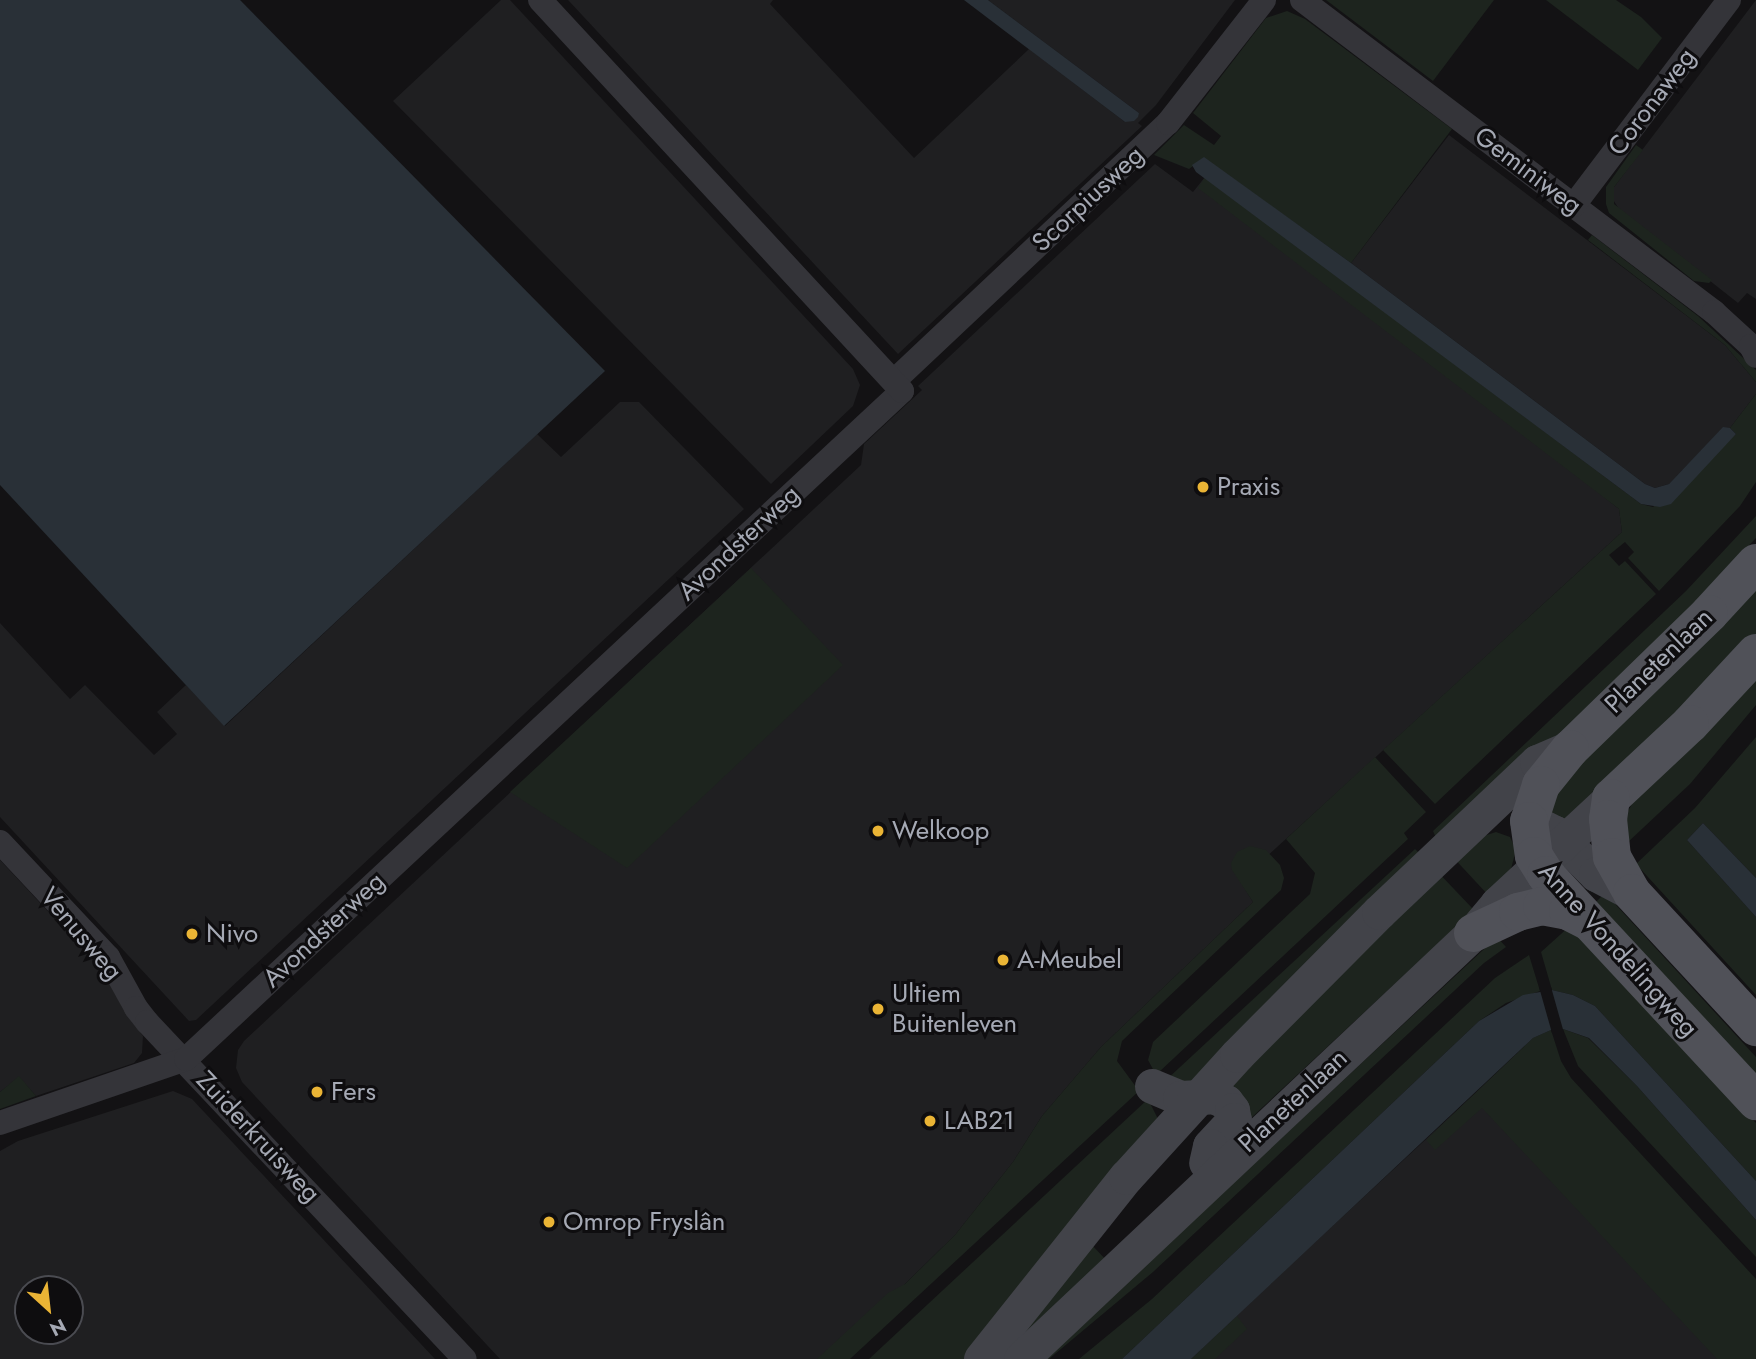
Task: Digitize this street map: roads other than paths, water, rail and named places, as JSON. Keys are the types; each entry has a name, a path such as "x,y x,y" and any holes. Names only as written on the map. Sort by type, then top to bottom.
{"main road":[{"name":"Planetenlaan","path":"981,1359 1126,1177 1322,967 1537,762 1570,748 1702,621 1756,563"},
{"name":"Planetenlaan","path":"1021,1359 1200,1187 1473,933 1497,904 1689,724 1756,653"},
{"name":"Anne Vondelingweg","path":"1570,748 1541,785 1529,821 1531,846 1551,854 1588,921 1756,1101"},
{"path":"1611,798 1608,820 1612,857 1632,893"},
{"name":"Planetenlaan","path":"1462,834 1479,825 1503,820 1529,821"},
{"path":"1551,854 1632,893"},
{"name":"Anne Vondelingweg","path":"1632,893 1756,1027"},
{"path":"1473,933 1525,909 1542,906 1568,911 1588,921"},
{"path":"1197,1099 1214,1096 1220,1098 1234,1115 1231,1126 1210,1146 1200,1187"},
{"path":"1126,1177 1102,1235 1112,1251 1119,1254 1131,1253"}],"street":[{"path":"540,0 894,381"},
{"name":"Scorpiusweg","path":"894,381 1168,123 1264,0"},
{"name":"Geminiweg","path":"1302,0 1714,312 1754,350"},
{"name":"Coronaweg","path":"1574,205 1729,0"},
{"name":"Avondsterweg","path":"186,1059 902,391 894,381"},
{"name":"Venusweg","path":"0,842 108,957 136,1008 186,1059"},
{"name":"Zuiderkruisweg","path":"0,1123 186,1059 465,1359"}],"place":[{"name":"Praxis","path":"1203,487"},
{"name":"Welkoop","path":"878,831"},
{"name":"Nivo","path":"192,934"},
{"name":"A-Meubel","path":"1003,960"},
{"name":"Ultiem Buitenleven","path":"878,1009"},
{"name":"Fers","path":"317,1092"},
{"name":"LAB21","path":"930,1121"},
{"name":"Omrop Fryslân","path":"549,1222"}]}
